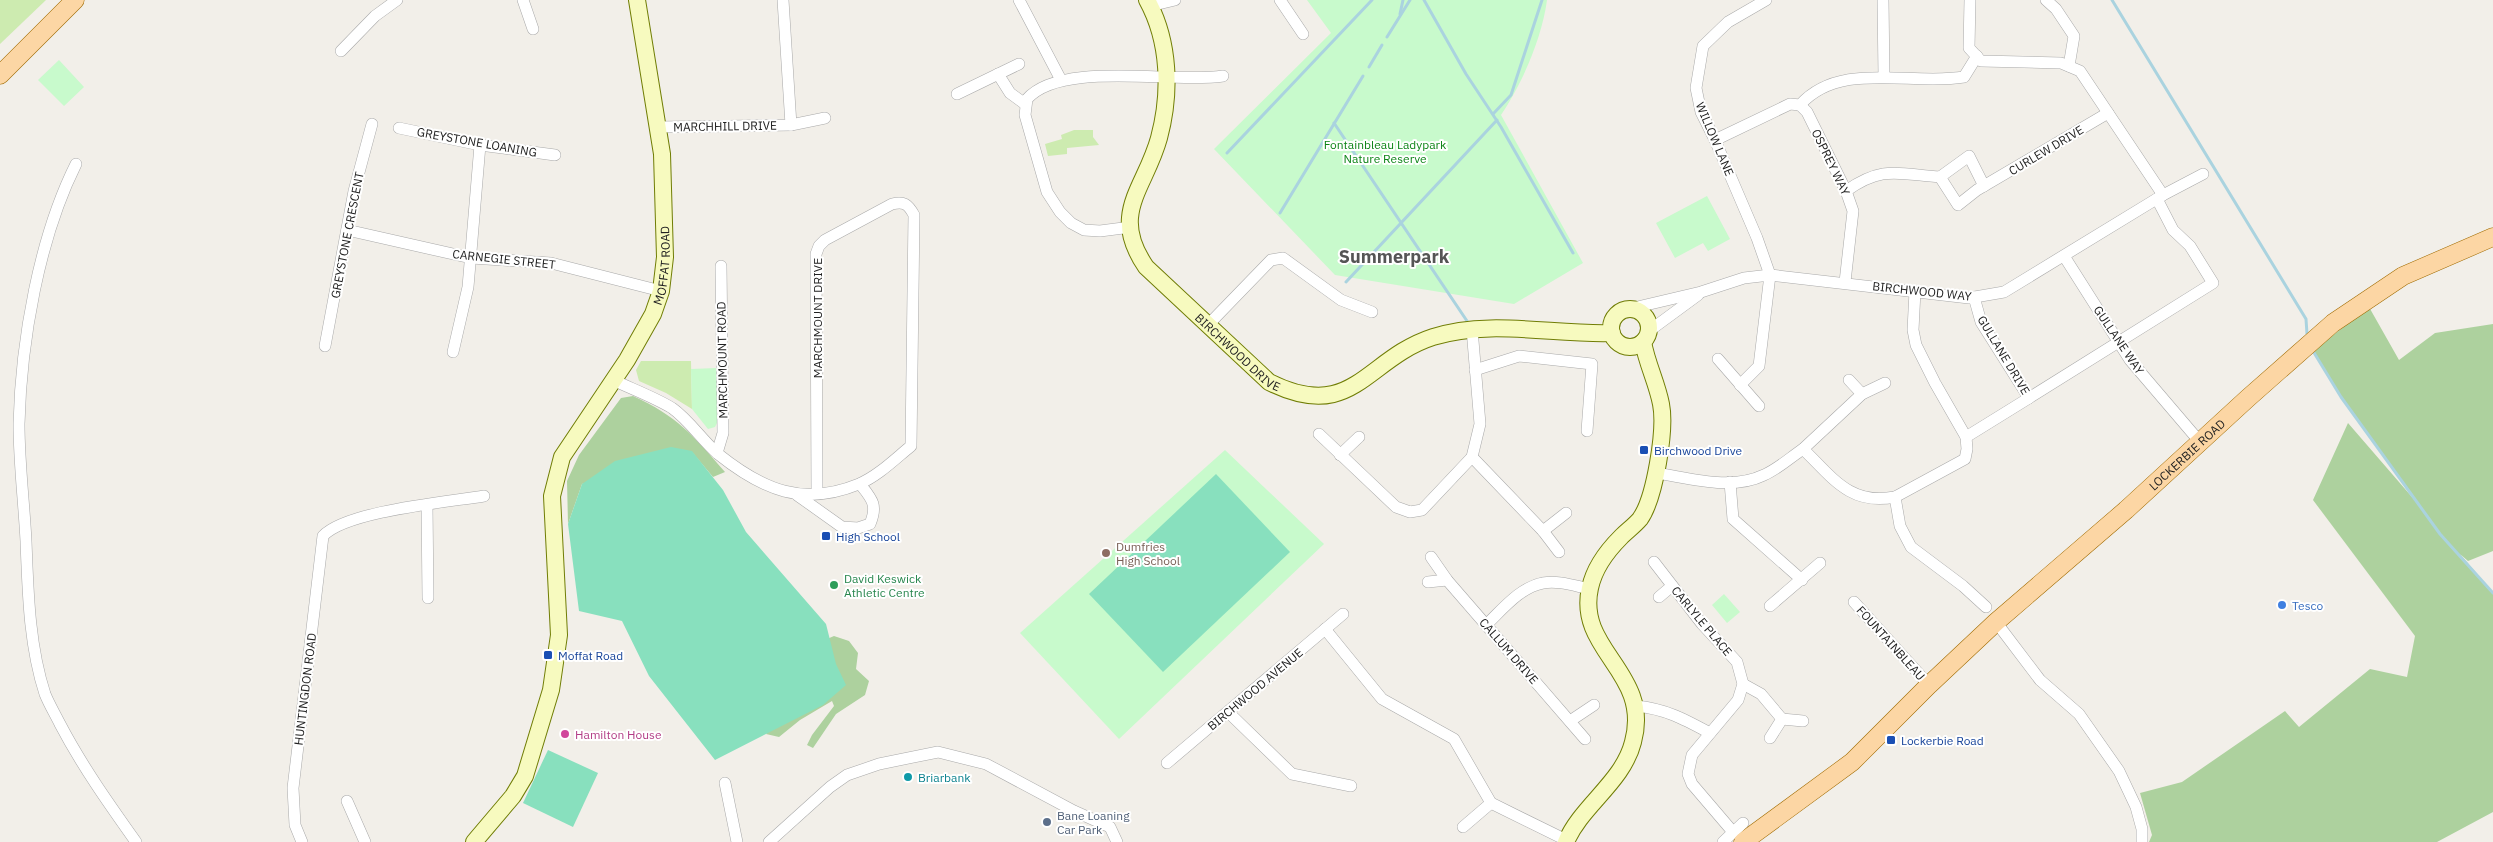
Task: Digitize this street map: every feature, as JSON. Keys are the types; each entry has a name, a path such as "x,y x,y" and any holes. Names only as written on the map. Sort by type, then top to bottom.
{"main road":[{"path":"0,75 75,0"},
{"name":"LOCKERBIE ROAD","path":"1738,837 1852,762 1928,685 1996,622 2126,510 2334,323 2403,276 2493,237"}],"street":[{"path":"341,52 375,16 397,0"},
{"path":"523,0 534,29"},
{"name":"MOFFAT ROAD","path":"474,842 494,820 517,789 527,769 551,690 559,634 552,528 552,496 562,457 627,360 653,314 660,291 665,257 659,127 637,0"},
{"name":"MARCHHILL DRIVE","path":"783,0 791,125"},
{"path":"1019,0 1062,80"},
{"path":"1149,3 1175,0"},
{"path":"1280,0 1303,34"},
{"name":"WILLOW LANE","path":"1766,0 1728,22 1704,46 1696,88 1701,112 1757,238 1770,275"},
{"path":"1884,0 1884,77"},
{"path":"1970,0 1969,48 1981,61 2061,63 2080,71 2160,197"},
{"path":"2046,0 2056,9 2074,36 2069,66"},
{"name":"BIRCHWOOD DRIVE","path":"1149,3 1164,44 1167,76 1165,108 1159,137 1153,156 1137,187 1132,206 1130,227 1136,253 1146,267 1270,382 1286,391 1305,396 1323,396 1343,392 1360,384 1378,368 1414,345 1447,333 1472,329 1494,328 1575,334 1612,333"},
{"path":"1715,140 1790,104 1800,105 1810,94 1839,82 1884,77 1949,79 1964,76 1977,56"},
{"path":"957,94 1019,64"},
{"path":"998,74 1010,93 1025,104"},
{"path":"1130,227 1100,231 1084,230 1071,223 1060,212 1047,192 1025,116 1025,104 1031,95 1062,80 1167,76 1204,79 1223,76"},
{"name":"OSPREY WAY","path":"1800,105 1807,112 1846,191 1853,211 1845,282"},
{"name":"CURLEW DRIVE","path":"1940,178 1958,205 1984,186 2108,113"},
{"name":"MARCHHILL DRIVE","path":"659,127 791,125 825,118"},
{"name":"GREYSTONE CRESCENT","path":"325,346 354,191 372,124"},
{"name":"GREYSTONE LOANING","path":"399,128 480,145 555,155"},
{"path":"453,352 468,287 480,145"},
{"path":"1846,191 1864,178 1882,172 1940,178 1969,156 1984,186"},
{"path":"76,164 63,190 50,229 37,279 24,358 19,425 29,606 35,658 46,696 70,744 136,842"},
{"name":"BIRCHWOOD WAY","path":"1633,308 1701,292 1744,278 1770,275 1974,297 2004,292 2160,197 2203,174"},
{"name":"GULLANE DRIVE","path":"1974,297 1981,322 2028,398 2119,343 2213,282 2190,246 2173,230 2160,197"},
{"name":"MARCHMOUNT DRIVE","path":"817,494 816,254 819,246 825,240 890,205 901,202 908,205 914,215 911,446 860,484"},
{"name":"CARNEGIE STREET","path":"347,230 471,258 552,263 660,291"},
{"name":"GULLANE WAY","path":"2064,256 2130,360 2200,442"},
{"path":"1208,325 1270,260 1283,258 1340,300 1372,312"},
{"name":"MARCHMOUNT ROAD","path":"717,453 723,433 721,266"},
{"path":"1740,385 1759,366 1770,275"},
{"path":"1803,449 1842,488 1857,496 1875,499 1895,497 1965,459 1967,449 1966,437 1934,383 1916,345 1913,330 1915,291"},
{"name":"BIRCHWOOD WAY","path":"1646,337 1701,292"},
{"path":"1325,630 1382,699 1454,739 1491,803 1566,841 1577,822 1600,796 1627,757 1636,732 1636,706 1628,682 1598,642 1590,618 1590,589 1600,563 1608,550 1640,518 1653,488 1661,436 1661,405 1646,362 1648,319 1644,314 1633,308 1620,311 1616,315 1611,327 1612,333 1619,343 1625,346 1638,346 1646,337"},
{"path":"1319,434 1396,508 1410,512 1422,510 1472,457 1480,424 1472,329"},
{"path":"1476,370 1519,356 1592,364 1587,432"},
{"path":"1718,359 1759,406"},
{"path":"613,380 672,408 717,453 752,479 779,491 797,495 817,494 860,484 872,499 875,513 870,524 858,528 842,527 797,495"},
{"path":"1849,380 1862,394"},
{"path":"1656,473 1730,482 1764,475 1803,449 1862,394 1885,383"},
{"path":"1966,437 2028,398"},
{"path":"1340,455 1359,437"},
{"path":"1472,457 1559,552"},
{"path":"1730,482 1733,519 1802,580"},
{"path":"428,598 427,504 484,496"},
{"path":"1895,497 1900,526 1911,547 1963,586 1986,607"},
{"name":"HUNTINGDON ROAD","path":"302,842 293,810 293,788 323,536 331,528 374,515 427,504"},
{"path":"1542,532 1566,513"},
{"name":"CALLUM DRIVE","path":"1431,558 1447,580 1585,739"},
{"name":"CARLYLE PLACE","path":"1654,562 1702,624 1737,662 1743,684"},
{"path":"1770,606 1820,563"},
{"path":"1428,582 1447,580"},
{"path":"1486,625 1522,592 1538,585 1557,583 1590,589"},
{"path":"1659,597 1672,586"},
{"name":"FOUNTAINBLEAU","path":"1854,602 1928,685"},
{"name":"BIRCHWOOD AVENUE","path":"1167,763 1343,614"},
{"path":"1996,622 2040,680 2079,714 2119,770 2136,807 2142,829 2142,842"},
{"path":"1738,837 1692,784 1688,774 1688,765 1692,754 1738,700 1743,684 1762,694 1782,719 1803,721"},
{"path":"1570,722 1594,705"},
{"path":"1636,706 1659,708 1710,733"},
{"path":"1228,712 1292,774 1351,786"},
{"path":"1770,738 1782,719"},
{"path":"768,842 830,787 847,775 879,764 938,752 986,764 1110,828 1117,842"},
{"path":"725,783 737,842"},
{"path":"347,801 365,842"},
{"path":"1463,826 1491,803"},
{"path":"1723,842 1738,837 1744,824"}],"green space":[{"path":"0,0 46,0 0,44"},
{"name":"Fontainbleau Ladypark Nature Reserve","path":"1307,0 1547,0 1541,30 1530,60 1501,115 1583,263 1514,304 1335,275 1214,149 1331,33"},
{"path":"59,60 84,87 64,106 38,80"},
{"path":"1074,130 1093,130 1093,137 1099,145 1067,148 1067,154 1048,156 1045,144 1062,139 1061,135"},
{"path":"1707,196 1730,239 1708,251 1703,243 1675,258 1656,223"},
{"path":"2369,307 2399,360 2435,333 2493,324 2493,551 2468,561 2460,554 2493,593 2493,812 2437,842 2149,842 2152,835 2140,793 2182,782 2285,711 2299,727 2370,669 2407,677 2415,636 2313,500 2348,423 2418,504 2341,397 2313,351"},
{"path":"641,361 691,361 692,409 666,393 639,381 636,370"},
{"path":"717,368 717,423 715,427 708,429 692,409 691,369"},
{"path":"633,396 662,411 684,428 725,472 713,477 692,452 582,484 568,524 567,481 579,455 621,398"},
{"path":"671,447 692,451 723,490 746,532 826,624 836,664 846,685 823,705 715,760 649,676 622,621 579,611 568,524 582,484 615,461"},
{"path":"1225,450 1324,544 1119,739 1020,633"},
{"path":"1216,474 1290,552 1163,672 1089,594"},
{"path":"1724,594 1740,612 1727,623 1712,605"},
{"path":"834,636 849,641 858,653 856,669 869,681 865,695 836,714 813,748 807,745 812,735 834,706 832,701 800,720 779,737 766,734 827,639"},
{"path":"548,750 598,773 573,827 523,803"}],"waterway":[{"path":"1227,153 1372,0"},
{"path":"1400,14 1403,0"},
{"path":"1387,37 1410,0"},
{"path":"1424,0 1466,74 1501,127 1573,253"},
{"path":"1493,114 1511,95 1542,0"},
{"path":"2112,0 2306,319 2307,334"},
{"path":"1369,67 1382,45"},
{"path":"1280,213 1363,76"},
{"path":"1346,282 1497,120"},
{"path":"1334,123 1467,321"},
{"path":"2313,351 2341,397 2440,534 2493,593"}],"place":[{"name":"Birchwood Drive","path":"1644,450"},
{"name":"High School","path":"826,536"},
{"name":"Dumfries High School","path":"1106,553"},
{"name":"David Keswick Athletic Centre","path":"834,585"},
{"name":"Tesco","path":"2282,605"},
{"name":"Moffat Road","path":"548,655"},
{"name":"Hamilton House","path":"565,734"},
{"name":"Lockerbie Road","path":"1891,740"},
{"name":"Briarbank","path":"908,777"},
{"name":"Bane Loaning Car Park","path":"1047,822"}],"district":[{"name":"Summerpark","path":"1394,256"}]}
